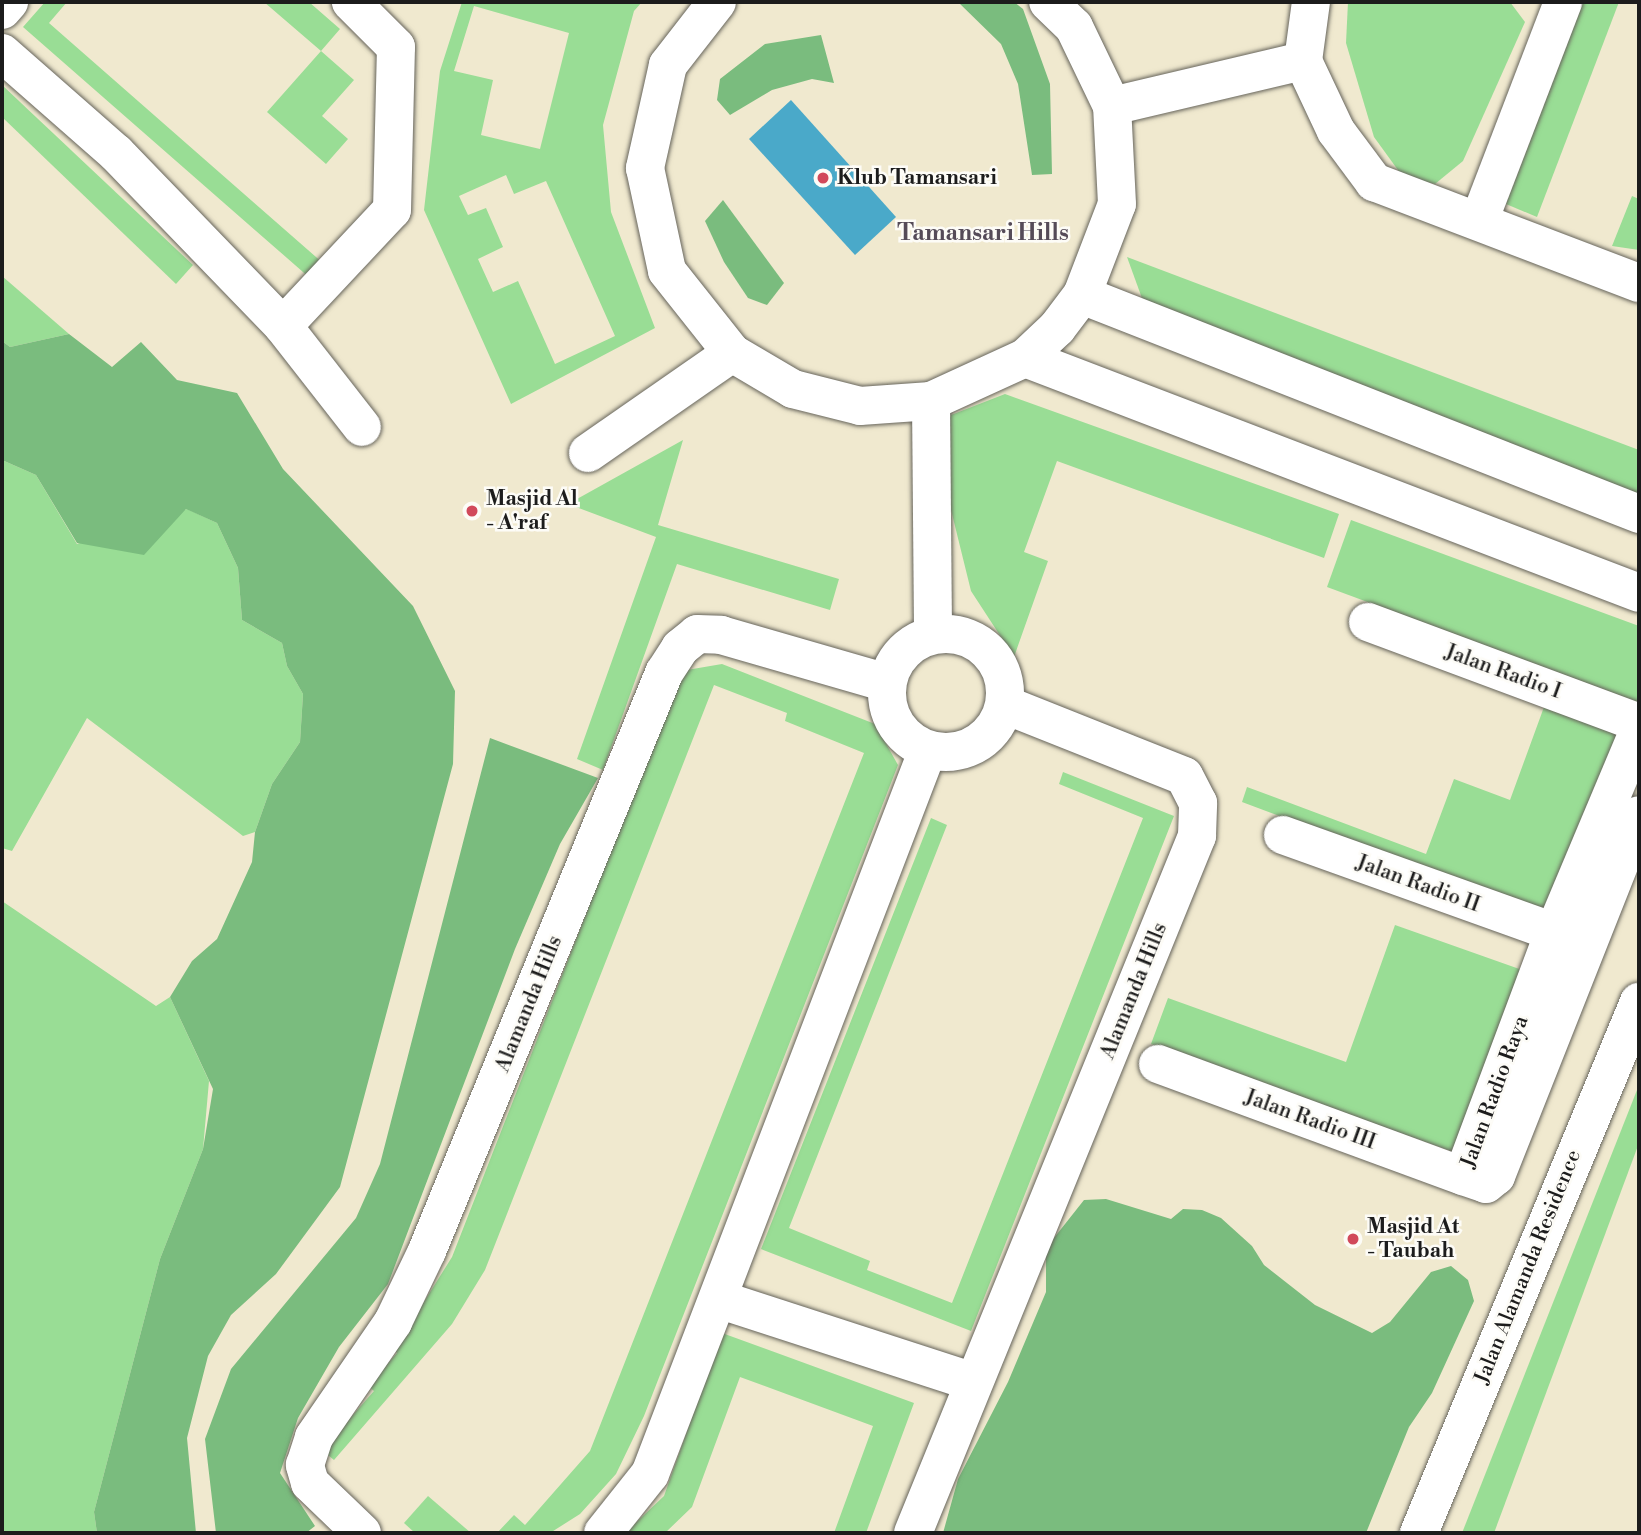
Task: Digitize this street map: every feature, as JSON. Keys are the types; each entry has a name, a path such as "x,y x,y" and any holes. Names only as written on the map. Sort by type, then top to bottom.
{"street":[{"path":"2,10 9,2"},
{"path":"283,326 392,210 396,47 351,2"},
{"path":"717,2 668,65 645,168 667,271 732,353 793,389 860,406 931,401 1025,358 1057,328 1082,295 1117,204 1112,106 1074,27 1048,2"},
{"path":"1311,2 1303,61 1336,131 1374,182 1639,283"},
{"path":"1479,221 1563,2"},
{"path":"2,53 116,153 283,326 362,427"},
{"path":"1112,106 1303,61"},
{"path":"1082,295 1639,514"},
{"path":"589,453 732,353"},
{"path":"1025,358 1639,593"},
{"path":"931,401 933,634"},
{"name":"Jalan Radio I","path":"1368,622 1639,723"},
{"name":"Alamanda Hills","path":"362,1533 327,1504 310,1483 305,1465 314,1437 393,1322 427,1251 669,664 680,648 697,634 721,635 887,683"},
{"path":"933,634 957,634 979,642 996,659 1006,681 1006,705 990,735 961,753 927,752 901,734 888,706 887,683 896,661 912,644 933,634"},
{"name":"Alamanda Hills","path":"914,1533 973,1382 1198,836 1198,803 1184,776 1006,705"},
{"name":"Jalan Radio Raya","path":"1639,730 1554,933 1463,1176 1486,1184 1496,1176 1639,815"},
{"path":"603,1533 650,1474 927,752"},
{"name":"Jalan Radio II","path":"1283,835 1554,933"},
{"name":"Jalan Alamanda Residence","path":"1419,1533 1639,1002"},
{"name":"Jalan Radio III","path":"1158,1064 1463,1176"},
{"path":"718,1299 973,1382"}],"green space":[{"path":"45,2 67,2 49,23 324,264 311,279 23,27"},
{"path":"264,2 309,2 340,29 321,51"},
{"path":"462,2 642,2 634,11 603,125 611,212 655,328 511,404 424,210 440,71","holes":["474,6 569,33 540,149 481,135 493,80 454,71","506,175 514,194 546,181 615,336 555,364 518,281 493,292 478,259 503,247 486,208 468,215 459,196"]},
{"path":"958,2 1014,2 1023,9 1050,84 1052,174 1032,175 1018,84 1001,44"},
{"path":"1348,2 1510,2 1525,22 1463,161 1435,184 1403,177 1374,137 1346,43"},
{"path":"1583,2 1619,2 1537,217 1506,204"},
{"path":"821,35 834,83 812,79 772,90 730,115 717,100 720,79 765,44"},
{"path":"321,51 354,80 322,116 348,139 326,164 267,112"},
{"path":"2,85 193,265 176,284 2,117"},
{"path":"1632,196 1639,199 1639,250 1612,246"},
{"path":"723,200 784,283 767,305 748,298 724,262 705,221"},
{"path":"1127,257 1639,450 1639,497 1147,312"},
{"path":"2,276 69,334 10,347 2,341"},
{"path":"69,334 112,367 141,342 177,380 237,393 283,469 413,606 455,691 453,764 340,1187 276,1274 231,1315 208,1356 187,1438 196,1533 97,1533 94,1512 160,1259 203,1149 213,1089 170,997 192,961 217,939 252,862 255,832 272,784 300,742 303,694 287,666 282,643 242,620 238,568 217,523 186,509 144,555 77,543 36,475 2,460 2,341 10,347"},
{"path":"1005,394 1339,514 1324,558 1057,461 1024,552 1048,561 1014,657 971,591 937,453 951,415"},
{"path":"683,440 658,525 839,579 830,610 677,564 603,770 577,759 656,537 568,504"},
{"path":"2,460 36,475 77,544 187,509 217,523 238,568 242,620 282,643 287,666 303,694 300,742 272,784 255,832 243,836 87,718 12,851 2,848"},
{"path":"1351,520 1639,626 1637,702 1327,587"},
{"path":"722,664 875,724 898,765 644,1416 616,1474 580,1514 550,1533 497,1533 514,1515 525,1525 590,1451 864,753 785,721 787,713 714,685 485,1270 452,1324 334,1460 322,1450 374,1391 368,1386 397,1353 389,1345 422,1305 452,1257 681,671"},
{"path":"1544,707 1617,734 1549,916 1242,802 1247,787 1426,854 1454,779 1510,800"},
{"path":"490,738 598,778 560,844 515,949 388,1284 339,1347 298,1418 280,1473 315,1526 306,1533 216,1533 205,1439 231,1369 356,1218 380,1164"},
{"path":"1063,772 1174,816 971,1331 761,1249 931,818 947,825 789,1228 870,1261 867,1270 952,1303 1143,818 1059,784"},
{"path":"2,901 156,1006 170,997 209,1081 203,1149 160,1259 94,1512 97,1533 2,1533"},
{"path":"1395,925 1525,971 1459,1154 1151,1044 1168,998 1346,1062"},
{"path":"1639,1085 1639,1143 1494,1533 1462,1533"},
{"path":"1106,1199 1171,1219 1183,1209 1202,1210 1221,1218 1252,1246 1264,1265 1315,1305 1372,1333 1390,1322 1431,1272 1451,1266 1468,1280 1474,1301 1432,1393 1409,1427 1366,1533 943,1533 958,1479 1008,1382 1046,1292 1046,1248 1084,1200"},
{"path":"722,1333 914,1403 866,1533 834,1533 873,1426 740,1377 692,1507 665,1533 625,1533 664,1496"},
{"path":"428,1496 471,1533 415,1533 404,1523"}],"water":[{"name":"Klub Tamansari","path":"791,100 896,217 855,255 749,139"}],"place":[{"name":"Klub Tamansari","path":"823,178"},
{"name":"Masjid Al - A'raf","path":"472,511"},
{"name":"Masjid At - Taubah","path":"1353,1239"}],"district":[{"name":"Tamansari Hills","path":"983,233"}]}
